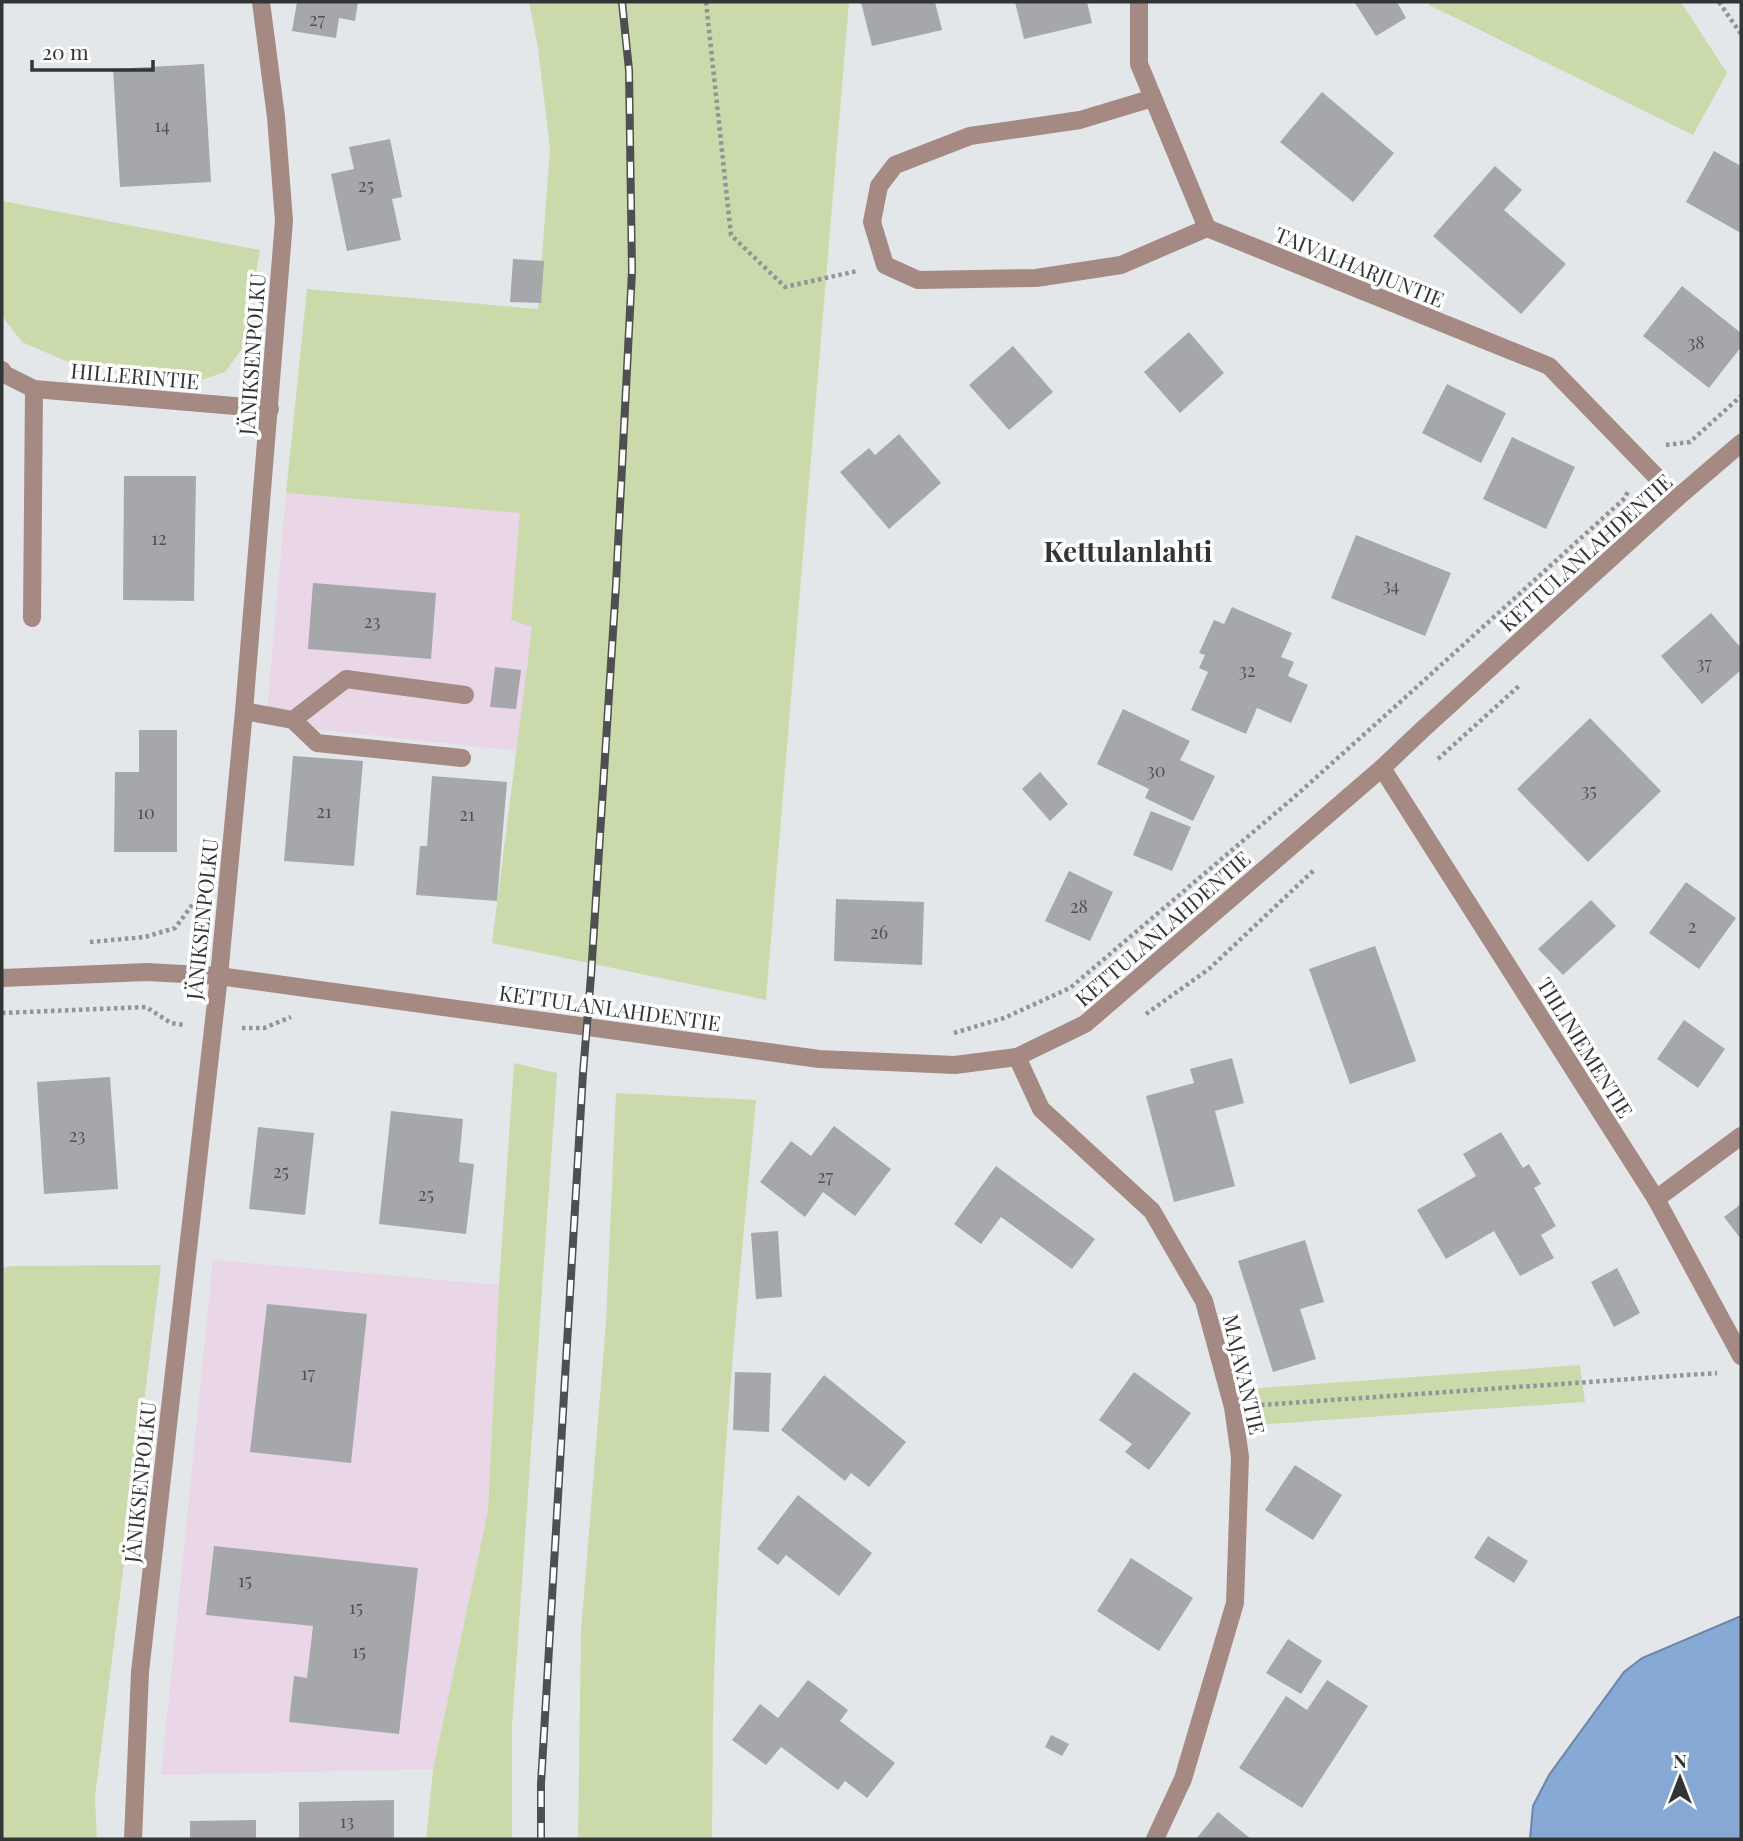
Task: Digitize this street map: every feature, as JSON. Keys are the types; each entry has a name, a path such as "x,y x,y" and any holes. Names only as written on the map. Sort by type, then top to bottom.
{"street":[{"name":"JÄNIKSENPOLKU","path":"133,1839 140,1672 219,976 270,409 284,221 276,117 261,2"},
{"path":"1139,2 1139,64 1207,228 1121,265 1036,278 918,280 885,265 872,222 879,186 895,165 970,136 1080,120 1153,98"},
{"name":"TAIVALHARJUNTIE","path":"1207,228 1549,366 1677,498"},
{"name":"HILLERINTIE","path":"2,370 4,374 34,388 270,409"},
{"path":"32,618 34,388"},
{"name":"KETTULANLAHDENTIE","path":"2,978 147,972 219,976 820,1059 955,1065 1017,1057 1086,1024 1382,768 1677,498 1741,443"},
{"path":"293,720 346,679 465,695"},
{"path":"244,711 293,720 317,743 462,758"},
{"name":"TIILINIEMENTIE","path":"1382,768 1656,1199 1741,1356"},
{"name":"MAJAVANTIE","path":"1017,1057 1041,1110 1152,1211 1204,1301 1233,1407 1240,1457 1234,1603 1183,1779 1154,1839"},
{"path":"1656,1199 1741,1136"}],"path":[{"path":"706,2 731,235 785,287 885,265"},
{"path":"1719,2 1741,34"},
{"path":"955,1065 954,1032 1004,1018 1070,988 1302,790 1625,498 1642,462 1667,444 1690,442 1741,396"},
{"path":"1436,761 1525,680"},
{"path":"1142,1017 1209,970 1321,863"},
{"path":"80,942 145,937 176,928 192,904 225,906"},
{"path":"2,1013 146,1007 171,1023 213,1028 264,1028 292,1016"},
{"path":"1233,1407 1727,1372"}],"shaded area":[{"path":"286,493 521,513 511,620 532,627 517,751 266,724"},
{"path":"213,1260 499,1285 488,1511 433,1769 161,1775"}],"green space":[{"path":"529,2 849,2 766,1000 492,943 532,627 511,620 520,513 286,493 307,289 538,309 550,149 538,48"},
{"path":"1429,2 1681,2 1727,73 1693,135 1429,5"},
{"path":"2,201 260,250 244,346 225,372 195,382 77,366 22,342 2,316"},
{"path":"514,1063 557,1073 512,1726 512,1839 426,1839 433,1769 488,1511 499,1285"},
{"path":"616,1093 756,1100 731,1374 722,1511 714,1673 712,1839 578,1839 581,1631 606,1322"},
{"path":"161,1265 95,1797 97,1839 2,1839 2,1268"},
{"path":"1580,1365 1585,1402 1254,1425 1247,1389"}],"water":[{"path":"1741,1616 1741,1839 1530,1839 1533,1806 1549,1775 1624,1672 1642,1658"}],"building":[{"path":"297,2 358,2 355,21 339,18 336,38 292,31"},
{"path":"861,2 935,2 942,30 872,46"},
{"path":"1015,2 1087,2 1092,23 1024,39"},
{"path":"1397,2 1406,18 1376,36 1355,3"},
{"path":"204,64 211,182 120,187 113,69"},
{"path":"1322,92 1394,153 1353,202 1280,142"},
{"path":"390,139 402,197 392,199 401,240 347,251 331,174 354,169 349,147"},
{"path":"1714,151 1741,166 1741,233 1686,202"},
{"path":"1495,166 1522,190 1504,210 1566,264 1521,314 1433,236"},
{"path":"513,259 544,261 541,303 510,302"},
{"path":"1682,286 1741,333 1741,347 1709,388 1643,336"},
{"path":"1189,332 1224,373 1180,413 1144,372"},
{"path":"1013,346 1053,392 1009,430 969,385"},
{"path":"1447,384 1506,413 1481,463 1422,433"},
{"path":"899,434 941,483 889,529 840,472 869,448 875,455"},
{"path":"1512,437 1575,467 1546,529 1483,499"},
{"path":"124,476 196,476 194,601 123,600"},
{"path":"1356,535 1451,573 1425,636 1331,598"},
{"path":"313,583 436,593 431,659 308,649"},
{"path":"1232,607 1292,633 1281,657 1294,662 1288,676 1308,685 1291,723 1257,708 1246,734 1191,710 1208,672 1199,668 1205,655 1199,653 1214,620 1224,624"},
{"path":"1711,613 1741,648 1741,670 1702,704 1661,656"},
{"path":"495,667 521,670 516,709 490,707"},
{"path":"1123,709 1190,741 1180,760 1215,776 1193,821 1145,798 1149,789 1097,764"},
{"path":"1590,718 1661,791 1588,862 1517,789"},
{"path":"139,730 177,730 177,852 114,852 115,772 139,772"},
{"path":"293,756 363,761 354,866 284,861"},
{"path":"1040,772 1068,804 1050,821 1022,789"},
{"path":"432,776 507,782 497,901 416,895 420,846 427,846"},
{"path":"1151,811 1191,827 1172,871 1133,855"},
{"path":"1069,871 1113,892 1090,941 1045,921"},
{"path":"1686,882 1736,918 1699,969 1649,933"},
{"path":"836,899 924,902 922,965 834,961"},
{"path":"1591,900 1616,926 1563,975 1538,949"},
{"path":"1375,946 1416,1061 1350,1084 1309,969"},
{"path":"1684,1020 1725,1049 1698,1088 1657,1059"},
{"path":"1232,1058 1244,1103 1215,1111 1235,1186 1174,1202 1146,1096 1194,1083 1190,1069"},
{"path":"110,1077 118,1189 44,1194 37,1082"},
{"path":"391,1111 463,1119 459,1162 474,1164 466,1234 379,1224"},
{"path":"834,1126 891,1169 855,1216 823,1192 805,1217 760,1182 791,1141 811,1156"},
{"path":"258,1127 314,1133 305,1215 249,1209"},
{"path":"1501,1132 1523,1168 1529,1164 1541,1184 1534,1188 1556,1226 1541,1235 1554,1258 1520,1276 1494,1231 1446,1259 1417,1210 1476,1176 1463,1154"},
{"path":"996,1166 1095,1239 1072,1269 1001,1217 981,1244 954,1224"},
{"path":"1741,1204 1741,1239 1724,1217"},
{"path":"778,1231 782,1297 756,1299 751,1233"},
{"path":"1305,1240 1324,1302 1300,1309 1316,1359 1273,1372 1238,1261"},
{"path":"1617,1268 1640,1313 1614,1327 1591,1282"},
{"path":"267,1304 367,1314 351,1463 250,1452"},
{"path":"735,1372 771,1373 769,1432 733,1430"},
{"path":"1134,1372 1191,1413 1149,1470 1125,1452 1132,1444 1099,1420"},
{"path":"824,1375 906,1442 869,1487 851,1473 845,1481 781,1430"},
{"path":"1295,1465 1342,1495 1313,1540 1265,1510"},
{"path":"798,1495 872,1553 839,1596 786,1555 778,1565 757,1549"},
{"path":"1488,1536 1528,1561 1514,1583 1474,1558"},
{"path":"214,1546 418,1568 399,1734 289,1722 294,1676 307,1678 313,1626 206,1615"},
{"path":"1131,1558 1193,1598 1159,1651 1097,1611"},
{"path":"1288,1639 1322,1661 1301,1694 1266,1673"},
{"path":"808,1680 848,1710 840,1721 895,1763 867,1798 845,1781 838,1790 781,1747 766,1765 732,1740 760,1704 778,1718"},
{"path":"1327,1680 1368,1706 1302,1808 1239,1768 1286,1696 1307,1710"},
{"path":"1051,1735 1069,1744 1062,1756 1045,1747"},
{"path":"394,1800 394,1839 299,1839 299,1802"},
{"path":"1218,1812 1251,1839 1196,1839"},
{"path":"256,1820 256,1839 190,1839 190,1821"}],"railway":[{"path":"541,1839 541,1784 583,1073 616,585 632,271 629,70 622,2"}],"district":[{"name":"Kettulanlahti","path":"1128,550"}]}
